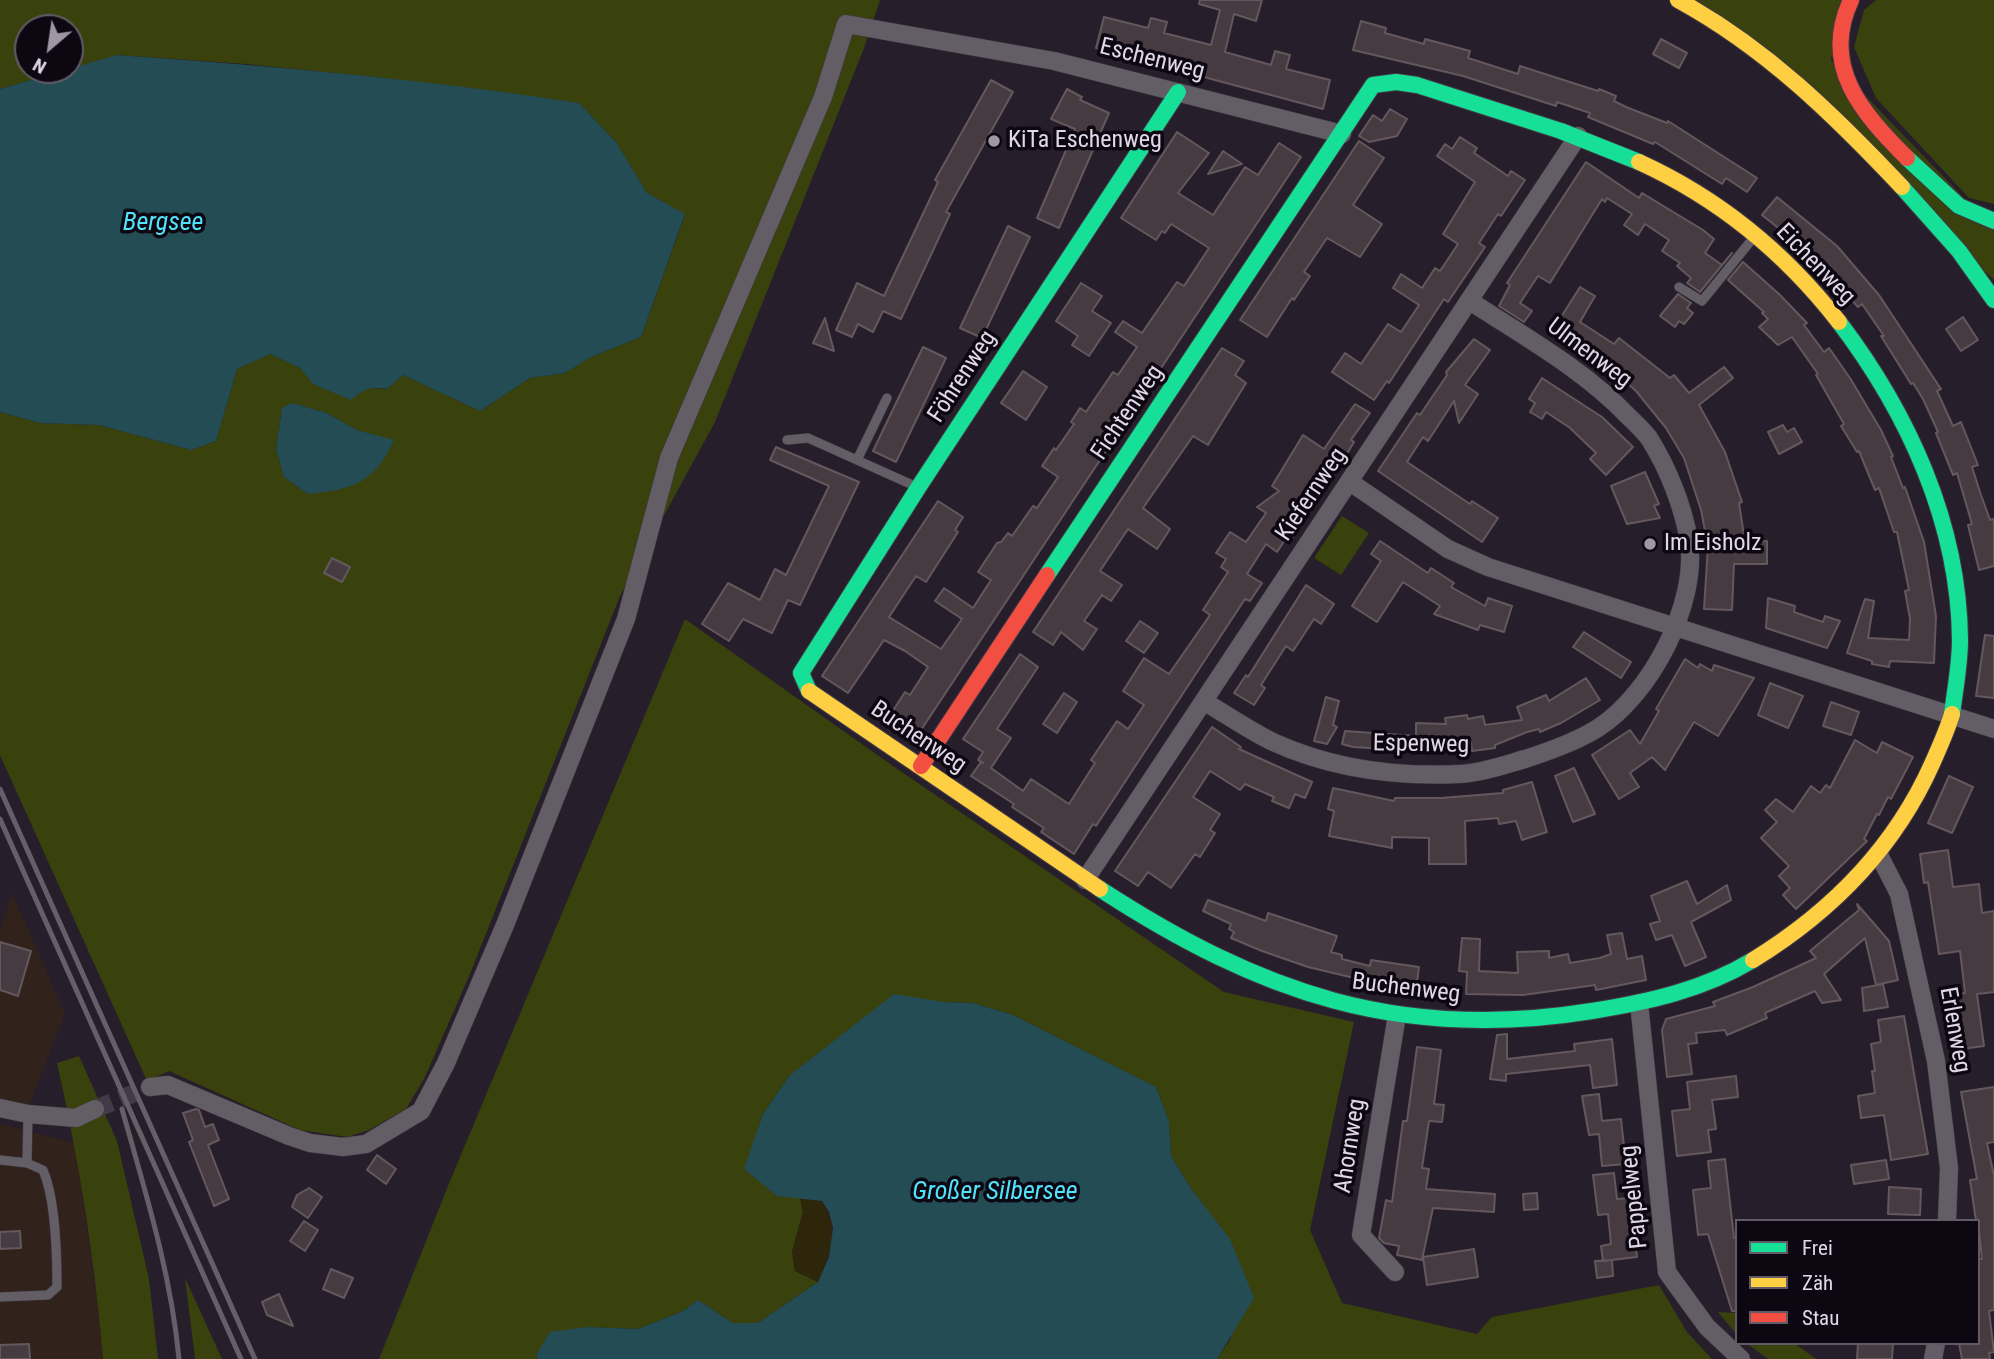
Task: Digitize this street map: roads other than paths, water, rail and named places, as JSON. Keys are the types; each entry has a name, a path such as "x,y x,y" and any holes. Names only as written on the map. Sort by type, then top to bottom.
{"main road":[{"path":"1678,0 1757,47 1817,100 1939,227 1980,277 1994,300"},
{"path":"1851,0 1842,23 1839,51 1843,69 1857,100 1885,135 1944,195 1969,211 1994,221"},
{"name":"Eichenweg","path":"1373,85 1401,82 1544,124 1673,177 1717,205 1755,235 1819,296 1866,357 1903,416 1933,481 1953,549 1961,610 1961,657 1952,715"},
{"name":"Fichtenweg","path":"920,766 1373,85"},
{"name":"Föhrenweg","path":"808,691 801,673 918,488 1178,92"},
{"name":"Buchenweg","path":"808,691 1085,880 1167,930 1237,967 1332,1002 1397,1015 1488,1020 1551,1018 1672,996 1708,984 1762,954 1806,924 1845,892 1879,855 1904,822 1929,776 1952,715"}],"street":[{"name":"Eschenweg","path":"150,1087 168,1085 289,1136 310,1143 342,1147 366,1144 421,1111 446,1063 500,937 626,619 669,458 823,97 846,24 1054,61 1342,134"},
{"name":"Kiefernweg","path":"1085,880 1578,136"},
{"name":"Ulmenweg","path":"1470,300 1603,390 1648,437 1681,508 1689,543 1688,585 1675,625"},
{"path":"1350,482 1448,549 1478,562 1994,729"},
{"name":"Espenweg","path":"1205,702 1271,741 1302,754 1357,769 1407,774 1461,775 1553,750 1599,727 1634,696 1658,662 1675,625"},
{"name":"Erlenweg","path":"1879,855 1899,894 1936,1060 1949,1168 1947,1219"},
{"name":"Pappelweg","path":"1639,1003 1667,1272 1707,1327 1741,1359"},
{"name":"Ahornweg","path":"1395,1272 1361,1235 1397,1015"},
{"path":"0,1108 28,1114 76,1118 95,1109"}],"lane":[{"path":"1679,287 1702,301 1755,235"},
{"path":"857,460 887,398"},
{"path":"787,440 808,438 918,488"},
{"path":"27,1163 28,1114"},
{"path":"0,1160 27,1163 43,1170 50,1185 57,1268 57,1287 48,1295 0,1297"}],"water":[{"name":"Bergsee","path":"117,55 233,64 349,74 579,103 616,142 647,193 685,214 641,337 591,357 565,373 530,378 480,411 403,375 387,389 368,389 351,400 313,384 300,368 270,354 237,369 216,441 191,450 99,425 40,423 0,412 0,89 17,84 84,84 84,65"},
{"path":"292,403 327,413 357,430 394,440 378,466 360,482 338,490 308,494 284,477 276,449 282,408"},
{"name":"Großer Silbersee","path":"894,994 944,1002 973,1003 1013,1015 1156,1087 1169,1122 1171,1156 1192,1190 1230,1239 1254,1298 1217,1359 538,1359 536,1355 550,1332 587,1327 638,1329 683,1311 698,1300 733,1323 758,1323 818,1282 829,1257 833,1228 829,1212 822,1201 777,1196 744,1169 763,1114 790,1075"}],"tunnel":[{"path":"95,1109 150,1087"}],"railway":[{"path":"0,789 255,1359"},
{"path":"0,819 241,1359"},
{"path":"122,1109 164,1264 179,1359"}],"place":[{"name":"KiTa Eschenweg","path":"994,141"},
{"name":"Im Eisholz","path":"1650,544"}]}
